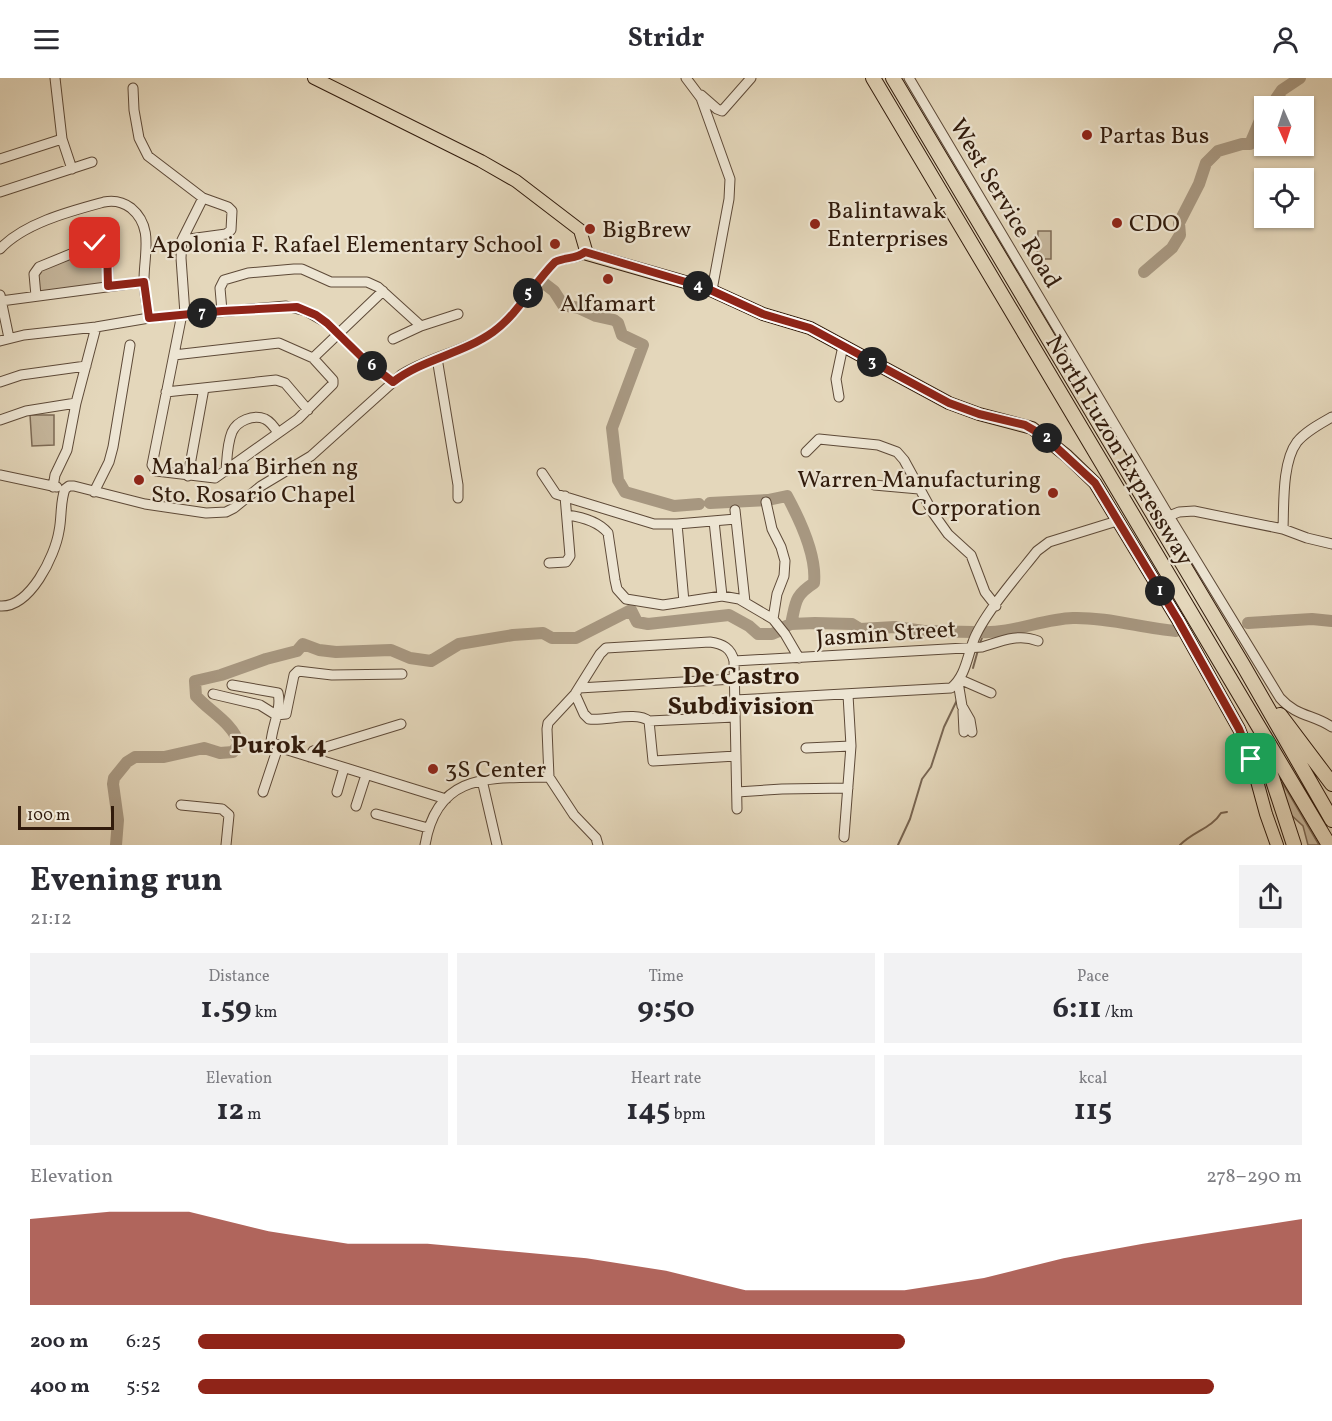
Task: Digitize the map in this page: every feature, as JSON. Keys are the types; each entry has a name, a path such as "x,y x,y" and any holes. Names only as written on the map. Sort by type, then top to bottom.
{"highway":[{"name":"North Luzon Expressway","path":"873,78 1329,845"},
{"name":"North Luzon Expressway","path":"893,78 1243,664 1332,820"},
{"path":"1243,664 1332,784"},
{"path":"1240,696 1268,761 1294,845"}],"main road":[{"path":"314,78 481,161 516,181 580,230 585,252 712,290 763,314 810,328 949,403 979,414 1025,425 1044,436 1095,483 1178,620 1246,744 1277,845"}],"street":[{"path":"55,78 62,139 72,169"},
{"path":"697,91 722,111 751,78"},
{"name":"West Service Road","path":"909,78 1280,698 1297,713 1325,722 1332,727"},
{"path":"689,79 708,116 730,179 729,200 712,290"},
{"path":"133,88 139,138 148,156 203,198 231,209 231,230 223,235 182,240"},
{"path":"0,159 62,139"},
{"path":"0,192 92,162"},
{"path":"174,355 279,343 313,358 333,380 333,384 308,410 215,478 156,471 152,467 166,392 174,355 183,314 182,240 203,198"},
{"path":"0,249 7,241 32,226 93,205 116,201 124,203 138,215 145,227 144,282 149,318"},
{"path":"36,296 34,274 39,267 100,242 107,245 108,249 108,286"},
{"path":"0,475 65,489 74,486 128,501 176,509 206,513 226,512 261,486 311,456 412,368 481,339 495,330 555,262 562,258 578,257 585,252"},
{"path":"222,311 221,284 228,278 248,273 302,269 331,282 368,282 378,286 421,326"},
{"path":"144,282 36,296 1,298 5,339 183,314 297,307 316,315 339,334 390,385"},
{"path":"313,358 383,291"},
{"path":"393,339 421,326 458,314"},
{"path":"53,487 55,475 67,450 76,403 96,327"},
{"path":"93,492 109,462 113,447 130,345"},
{"path":"839,397 836,379 843,346"},
{"path":"437,358 458,484 458,498"},
{"path":"0,382 21,375 86,366"},
{"path":"166,392 280,381 285,383 308,410"},
{"path":"188,476 204,388"},
{"path":"0,420 26,411 76,403"},
{"path":"1283,529 1286,477 1292,451 1305,435 1332,417"},
{"path":"226,471 230,440 238,423 246,419 264,418 278,433"},
{"path":"806,452 819,439 878,445 897,452 948,534 971,555 985,592 996,606"},
{"path":"542,473 553,492 654,524 714,521 735,515 745,602"},
{"path":"874,485 920,489"},
{"path":"0,606 11,606 20,600 47,566 59,533 65,489"},
{"path":"549,563 566,562 570,556 565,496"},
{"path":"766,501 772,529 785,561 784,576 777,594 773,619"},
{"path":"1169,516 1179,512 1194,511 1283,529 1306,538 1332,544"},
{"path":"567,516 587,519 608,532 617,589 626,599 663,605 722,597 745,602 773,619 799,658"},
{"path":"735,700 954,687 959,680 980,627 1037,551 1046,544 1117,520"},
{"path":"714,521 722,597"},
{"path":"677,524 684,602"},
{"name":"Jasmin Street","path":"734,661 982,647 1018,637 1028,637 1038,641"},
{"path":"598,845 596,838 574,815 549,777 548,723 577,691 606,648 710,642 729,649 734,661 737,809"},
{"path":"213,694 260,705 276,715 286,714 294,675 298,671 332,675 402,674"},
{"path":"577,691 734,679"},
{"path":"959,680 991,693"},
{"path":"959,680 963,708 970,720 968,732"},
{"path":"232,685 278,693 271,742 278,747 446,799"},
{"path":"577,691 584,714 590,719 636,717 646,718 649,721 735,717"},
{"path":"844,837 851,746 848,695"},
{"path":"649,721 653,761 736,756"},
{"path":"310,757 313,751 401,724"},
{"path":"806,748 851,746"},
{"path":"263,792 278,747"},
{"path":"336,792 344,768"},
{"path":"356,806 366,775"},
{"path":"425,845 433,816 446,799 463,786 482,780 549,777"},
{"path":"482,780 497,845"},
{"path":"737,792 848,788"},
{"path":"181,805 222,809 229,815 226,845"},
{"path":"376,814 428,828"}],"shaded area":[{"path":"1038,231 1051,231 1051,259 1037,259"},
{"path":"103,245 106,246 107,285 37,295 37,272"},
{"path":"30,415 54,415 54,445 32,446"},
{"path":"1282,782 1319,845 1308,845 1303,826 1289,813"}],"waterway":[{"path":"1278,96 1282,90 1300,78"},
{"path":"1144,272 1172,248 1180,235 1179,223 1199,184 1206,163 1218,151 1250,144 1254,135"},
{"path":"541,281 554,291 563,305 614,320 618,323 622,335 643,345 612,428 618,480 625,492 674,506 699,504"},
{"path":"710,503 768,500 787,496 810,549 814,572 814,583 799,596 791,624"},
{"path":"116,845 118,820 113,784 114,778 127,762 135,757 164,757 204,748 220,753 233,752 239,744 232,730 196,696 195,681 297,651 303,644 319,650 336,652 391,650 410,658 431,661 459,644 513,635 543,633 552,638 576,638 631,610 637,622 648,624 729,615 758,634 772,634 779,631"},
{"path":"980,632 1004,631 1073,618 1099,619 1176,631"},
{"path":"1248,623 1312,619 1332,621"},
{"path":"784,627 791,624 815,623 852,624 860,629 895,627 924,631 973,632"},
{"path":"980,643 984,633"},
{"path":"973,668 978,650"},
{"path":"898,845 910,819 922,779 931,767 944,727 958,698"},
{"path":"1180,845 1221,813 1227,812"}],"place":[{"name":"Partas Bus","path":"1087,135"},
{"name":"CDO","path":"1117,223"},
{"name":"Balintawak Enterprises","path":"815,224"},
{"name":"BigBrew","path":"590,229"},
{"name":"Apolonia F. Rafael Elementary School","path":"555,244"},
{"name":"Alfamart","path":"608,279"},
{"name":"Mahal na Birhen ng Sto. Rosario Chapel","path":"139,480"},
{"name":"Warren Manufacturing Corporation","path":"1053,493"},
{"name":"3S Center","path":"433,769"}],"district":[{"name":"De Castro Subdivision","path":"741,690"},
{"name":"Purok 4","path":"279,744"}],"route":[{"path":"95,243 100,242 107,245 108,286 144,282 149,318 286,306 297,307 316,315 327,323 377,372 393,382 412,368 491,333 508,318 555,262 562,258 578,257 585,252 706,288 763,314 810,328 949,403 979,414 1032,428 1087,474 1095,483 1178,620 1239,729 1251,759"}]}
